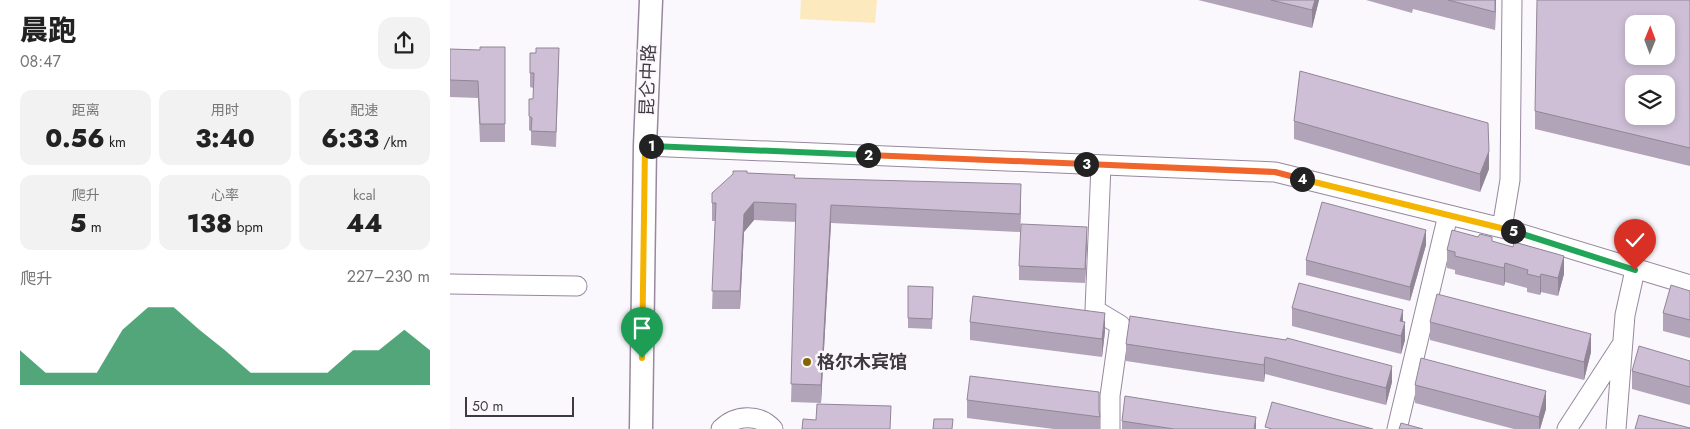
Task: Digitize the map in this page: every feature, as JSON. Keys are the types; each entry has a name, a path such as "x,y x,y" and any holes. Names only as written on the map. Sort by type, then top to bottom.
{"main road":[{"name":"昆仑中路","path":"641,429 645,146 651,0"}],"street":[{"path":"1502,228 1510,180 1512,0"},
{"path":"645,146 1275,172 1502,228 1635,270 1690,285"},
{"path":"1101,164 1096,310 1120,324 1119,398 1110,429"},
{"path":"1397,429 1448,215"},
{"path":"1616,429 1625,316 1635,270"},
{"path":"450,284 578,286"},
{"path":"1567,429 1623,344"},
{"path":"1090,394 1119,398"},
{"path":"721,429 726,424 737,419 748,417 760,420 773,429"}],"shaded area":[{"path":"801,0 877,0 875,23 800,19"}],"building":[{"path":"1271,0 1315,0 1312,10"},
{"path":"1448,0 1495,0 1495,12"},
{"path":"1537,0 1690,0 1690,148 1535,111"},
{"path":"480,47 505,47 505,124 480,124 478,81 450,80 450,49 480,50"},
{"path":"536,48 559,48 556,132 531,131 532,118 529,116 529,99 533,99 534,73 530,73 530,53 536,53"},
{"path":"1300,71 1488,123 1489,151 1480,174 1294,121"},
{"path":"733,171 795,175 794,178 1021,184 1020,214 831,205 821,385 791,384 796,204 754,202 744,214 740,291 712,291 716,203 712,203 712,193 733,174"},
{"path":"1322,202 1426,230 1410,287 1306,260"},
{"path":"1021,224 1087,227 1085,269 1019,266"},
{"path":"1452,230 1478,237 1480,234 1492,237 1492,241 1513,247 1514,242 1564,256 1558,278 1541,274 1540,277 1527,274 1528,270 1505,263 1504,268 1455,256 1455,252 1447,250"},
{"path":"1299,283 1403,310 1400,321 1405,322 1401,336 1292,308"},
{"path":"1671,285 1690,291 1690,320 1663,313"},
{"path":"908,286 933,287 932,319 908,318"},
{"path":"1437,294 1591,334 1584,362 1430,322"},
{"path":"973,296 1105,313 1102,339 970,322"},
{"path":"1130,316 1286,340 1287,338 1392,366 1386,388 1265,357 1264,365 1126,344"},
{"path":"1639,346 1690,361 1690,387 1632,371"},
{"path":"1421,358 1546,391 1539,417 1415,385"},
{"path":"970,376 1099,392 1100,417 967,400"},
{"path":"1125,396 1256,417 1254,429 1174,429 1122,421"},
{"path":"1272,402 1373,429 1272,429 1265,427"},
{"path":"817,404 891,406 890,429 802,429 803,419 816,420"},
{"path":"1639,415 1690,428 1690,429 1635,429"},
{"path":"934,419 953,419 952,429 933,429"},
{"path":"1401,423 1423,429 1399,429"}],"place":[{"name":"格尔木宾馆","path":"807,362"}],"route":[{"path":"642,358 645,146 1275,172 1502,228 1635,270"}]}
